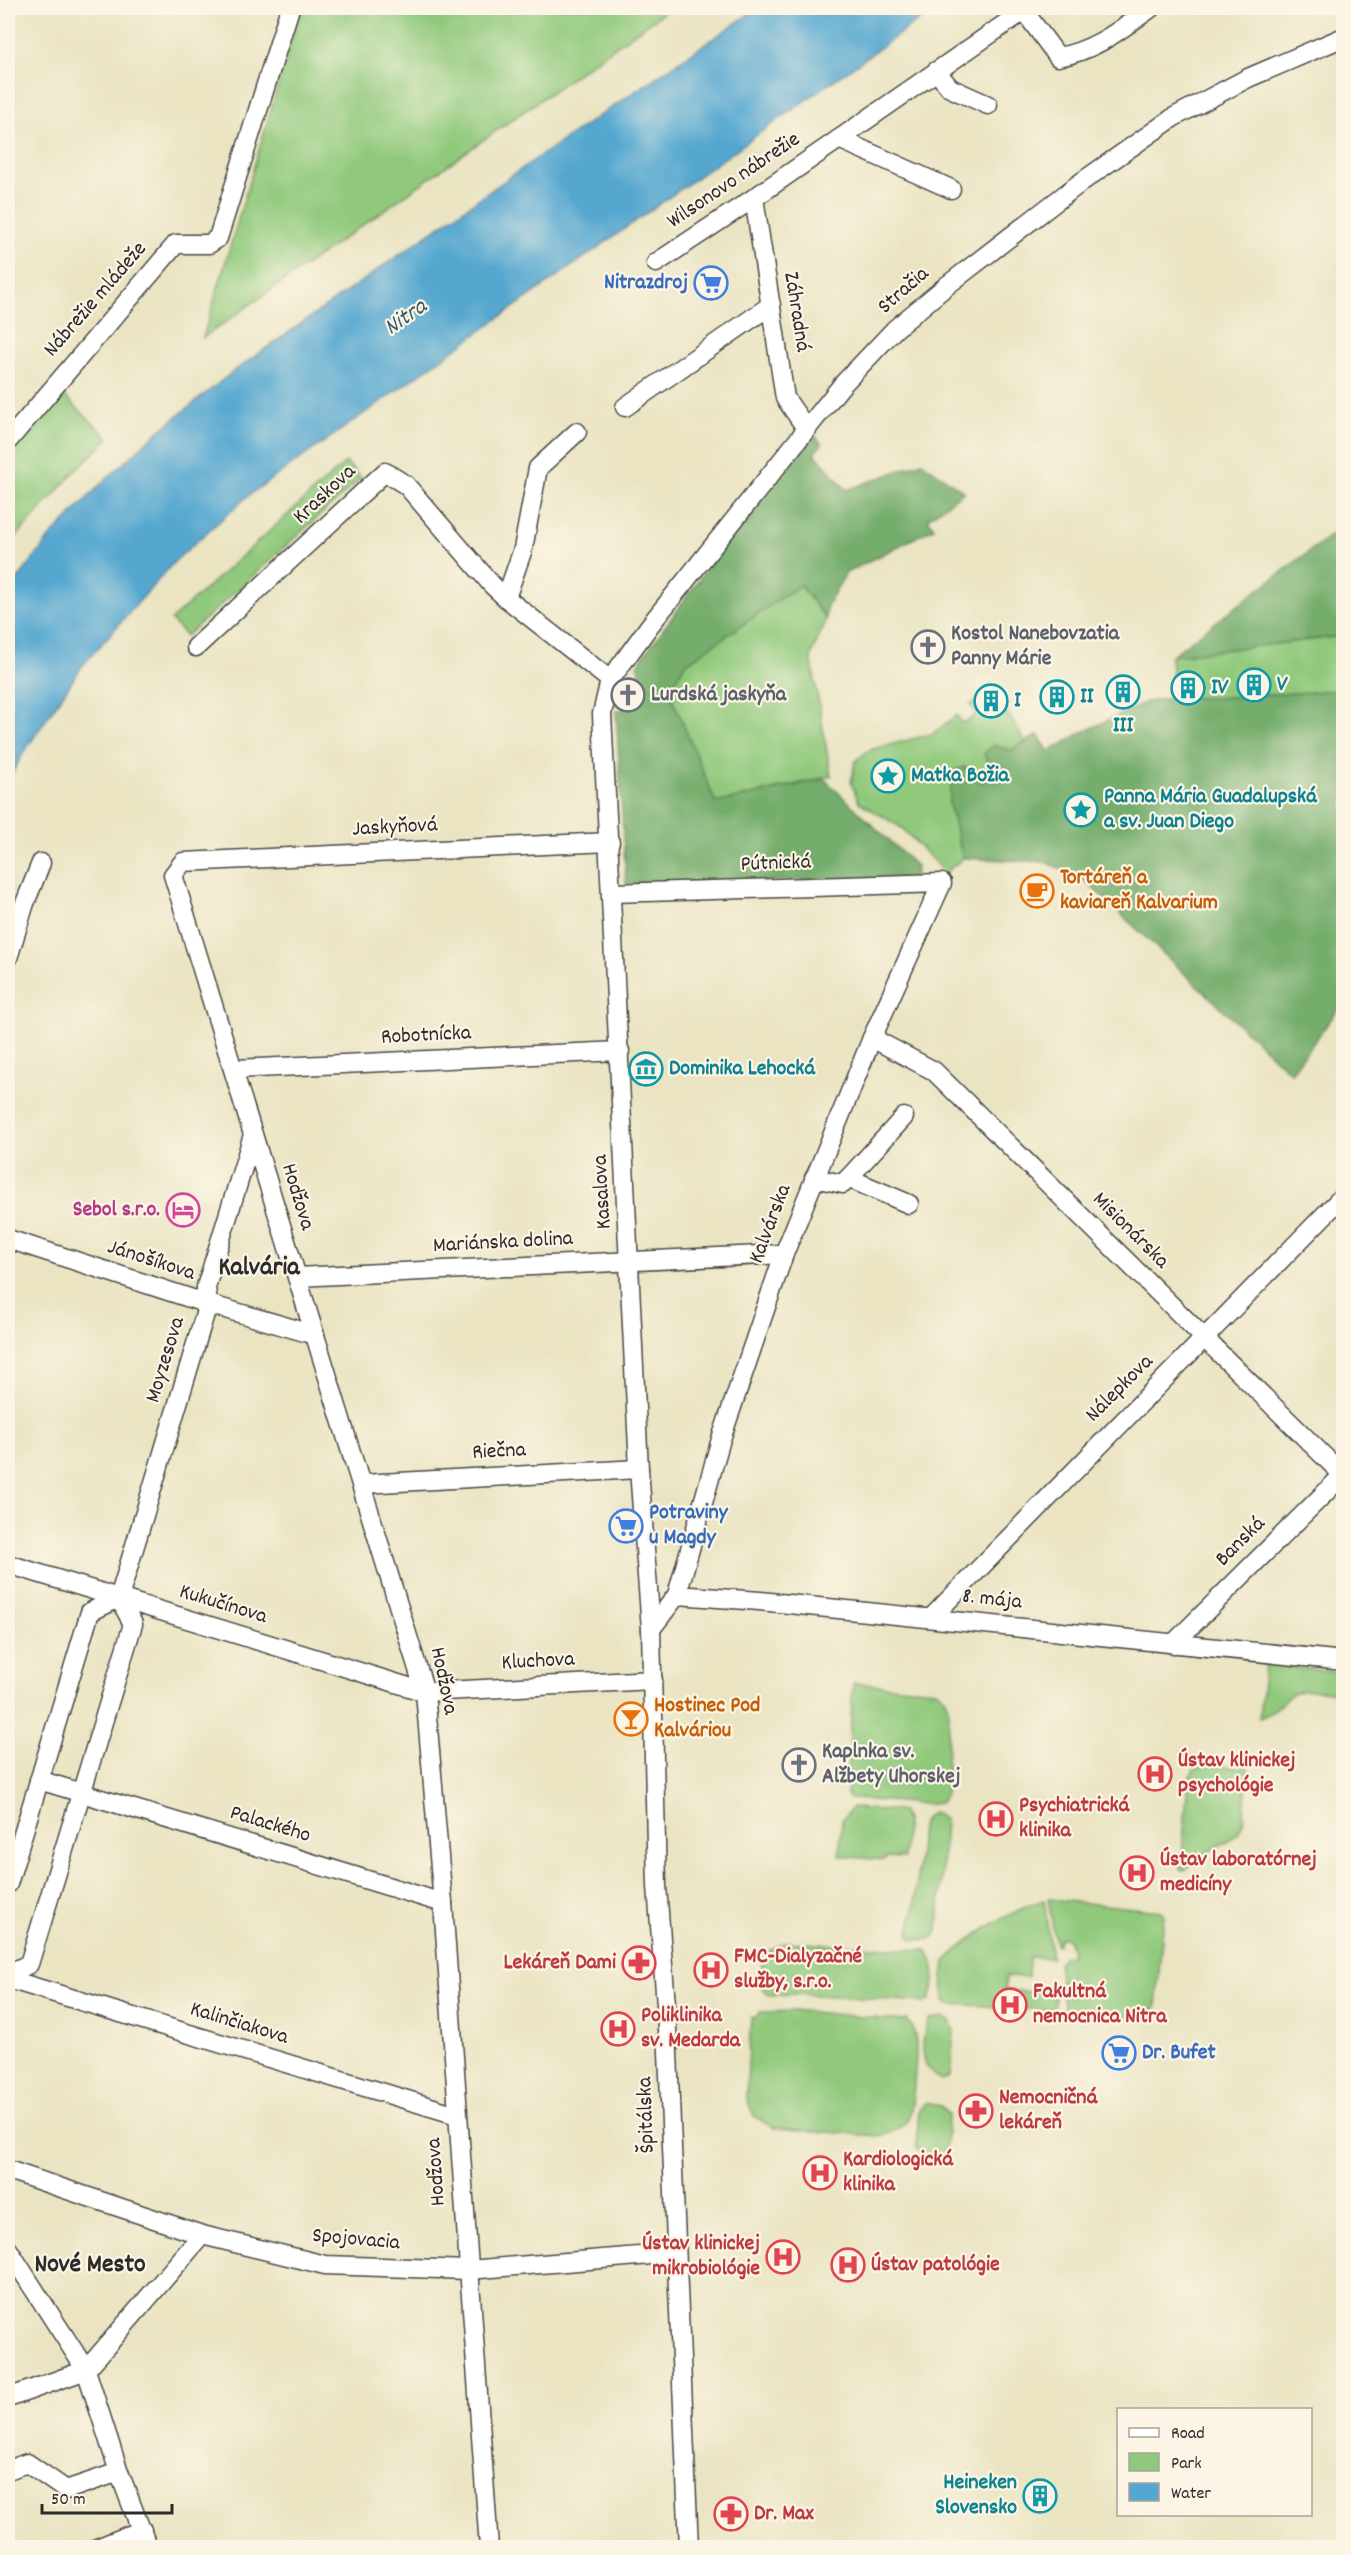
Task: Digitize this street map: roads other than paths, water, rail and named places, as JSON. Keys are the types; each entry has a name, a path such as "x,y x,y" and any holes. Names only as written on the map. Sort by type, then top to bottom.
{"street":[{"name":"Nábrežie mládeže","path":"8,441 176,244 209,244 218,238 290,8"},
{"name":"Wilsonovo nábrežie","path":"656,263 754,198 1026,9 1058,57 1078,54 1106,40 1151,8"},
{"name":"Stračia","path":"605,702 610,680 650,625 806,428 842,385 895,329 954,280 1080,183 1174,117 1248,78 1344,37"},
{"path":"936,71 950,88 988,105"},
{"path":"839,139 951,189"},
{"name":"Záhradná","path":"754,198 785,398 806,428"},
{"path":"625,407 771,305"},
{"path":"506,598 523,549 538,468 577,432"},
{"name":"Kraskova","path":"196,647 385,472 406,485 492,585 506,598 610,680"},
{"name":"Kasalova","path":"605,702 602,714 639,1469 653,1680"},
{"name":"Jaskyňová","path":"183,862 610,842"},
{"name":"Hodžova","path":"183,862 173,875 425,1692 443,1903 489,2547"},
{"path":"8,958 25,903 41,863"},
{"name":"Pútnická","path":"612,893 942,883"},
{"name":"Kalvárska","path":"677,1595 721,1439 784,1254 872,1038 942,883"},
{"name":"Misionárska","path":"872,1038 934,1071 1343,1474"},
{"name":"Robotnícka","path":"234,1069 620,1051"},
{"path":"814,1178 843,1184 904,1118"},
{"name":"Moyzesova","path":"119,1598 208,1304 206,1287 253,1135"},
{"path":"848,1178 909,1204"},
{"name":"Nálepkova","path":"931,1618 1344,1195"},
{"name":"Jánošíkova","path":"8,1239 208,1304 315,1335"},
{"name":"Mariánska dolina","path":"297,1277 784,1254"},
{"name":"Riečna","path":"362,1484 639,1469"},
{"name":"Banská","path":"1173,1644 1343,1474"},
{"name":"Kukučínova","path":"8,1564 425,1692"},
{"path":"651,1629 677,1595"},
{"name":"8. mája","path":"677,1595 931,1618 1344,1661"},
{"path":"8,1884 90,1612 119,1598 133,1624 29,1964 8,1974"},
{"name":"Kluchova","path":"425,1692 653,1680"},
{"name":"Špitálska","path":"653,1680 657,1886 666,2005 689,2547"},
{"name":"Palackého","path":"39,1780 443,1903"},
{"name":"Kalinčiakova","path":"8,1979 457,2115"},
{"name":"Spojovacia","path":"8,2170 202,2235 325,2265 468,2270 676,2253"},
{"path":"8,2398 86,2370 202,2235"},
{"path":"10,2259 86,2370 119,2472 148,2547"},
{"path":"8,2470 27,2463 66,2490 119,2472"},
{"path":"97,2547 142,2530"}],"water":[{"name":"Nitra","path":"758,8 936,8 248,496 176,560 83,665 22,755 8,782 8,592 50,537 100,485 154,435 231,373 534,160"}],"place":[{"name":"Nitrazdroj","path":"711,283"},
{"name":"Kostol Nanebovzatia Panny Márie","path":"928,647"},
{"name":"V","path":"1254,685"},
{"name":"IV","path":"1188,688"},
{"name":"III","path":"1123,692"},
{"name":"Lurdská jaskyňa","path":"628,695"},
{"name":"II","path":"1057,697"},
{"name":"I","path":"991,701"},
{"name":"Matka Božia","path":"888,776"},
{"name":"Panna Mária Guadalupská a sv. Juan Diego","path":"1081,810"},
{"name":"Tortáreň a kaviareň Kalvarium","path":"1037,891"},
{"name":"Dominika Lehocká","path":"646,1069"},
{"name":"Sebol s.r.o.","path":"183,1210"},
{"name":"Potraviny u Magdy","path":"626,1526"},
{"name":"Hostinec Pod Kalváriou","path":"631,1719"},
{"name":"Kaplnka sv. Alžbety Uhorskej","path":"799,1765"},
{"name":"Ústav klinickej psychológie","path":"1155,1774"},
{"name":"Psychiatrická klinika","path":"996,1819"},
{"name":"Ústav laboratórnej medicíny","path":"1137,1873"},
{"name":"Lekáreň Dami","path":"639,1963"},
{"name":"FMC-Dialyzačné služby, s.r.o.","path":"711,1970"},
{"name":"Fakultná nemocnica Nitra","path":"1010,2005"},
{"name":"Poliklinika sv. Medarda","path":"618,2029"},
{"name":"Dr. Bufet","path":"1119,2053"},
{"name":"Nemocničná lekáreň","path":"976,2111"},
{"name":"Kardiologická klinika","path":"820,2173"},
{"name":"Ústav klinickej mikrobiológie","path":"783,2257"},
{"name":"Ústav patológie","path":"848,2265"},
{"name":"Heineken Slovensko","path":"1040,2496"},
{"name":"Dr. Max","path":"731,2514"}],"district":[{"name":"Kalvária","path":"259,1268"},
{"name":"Nové Mesto","path":"90,2265"}]}
